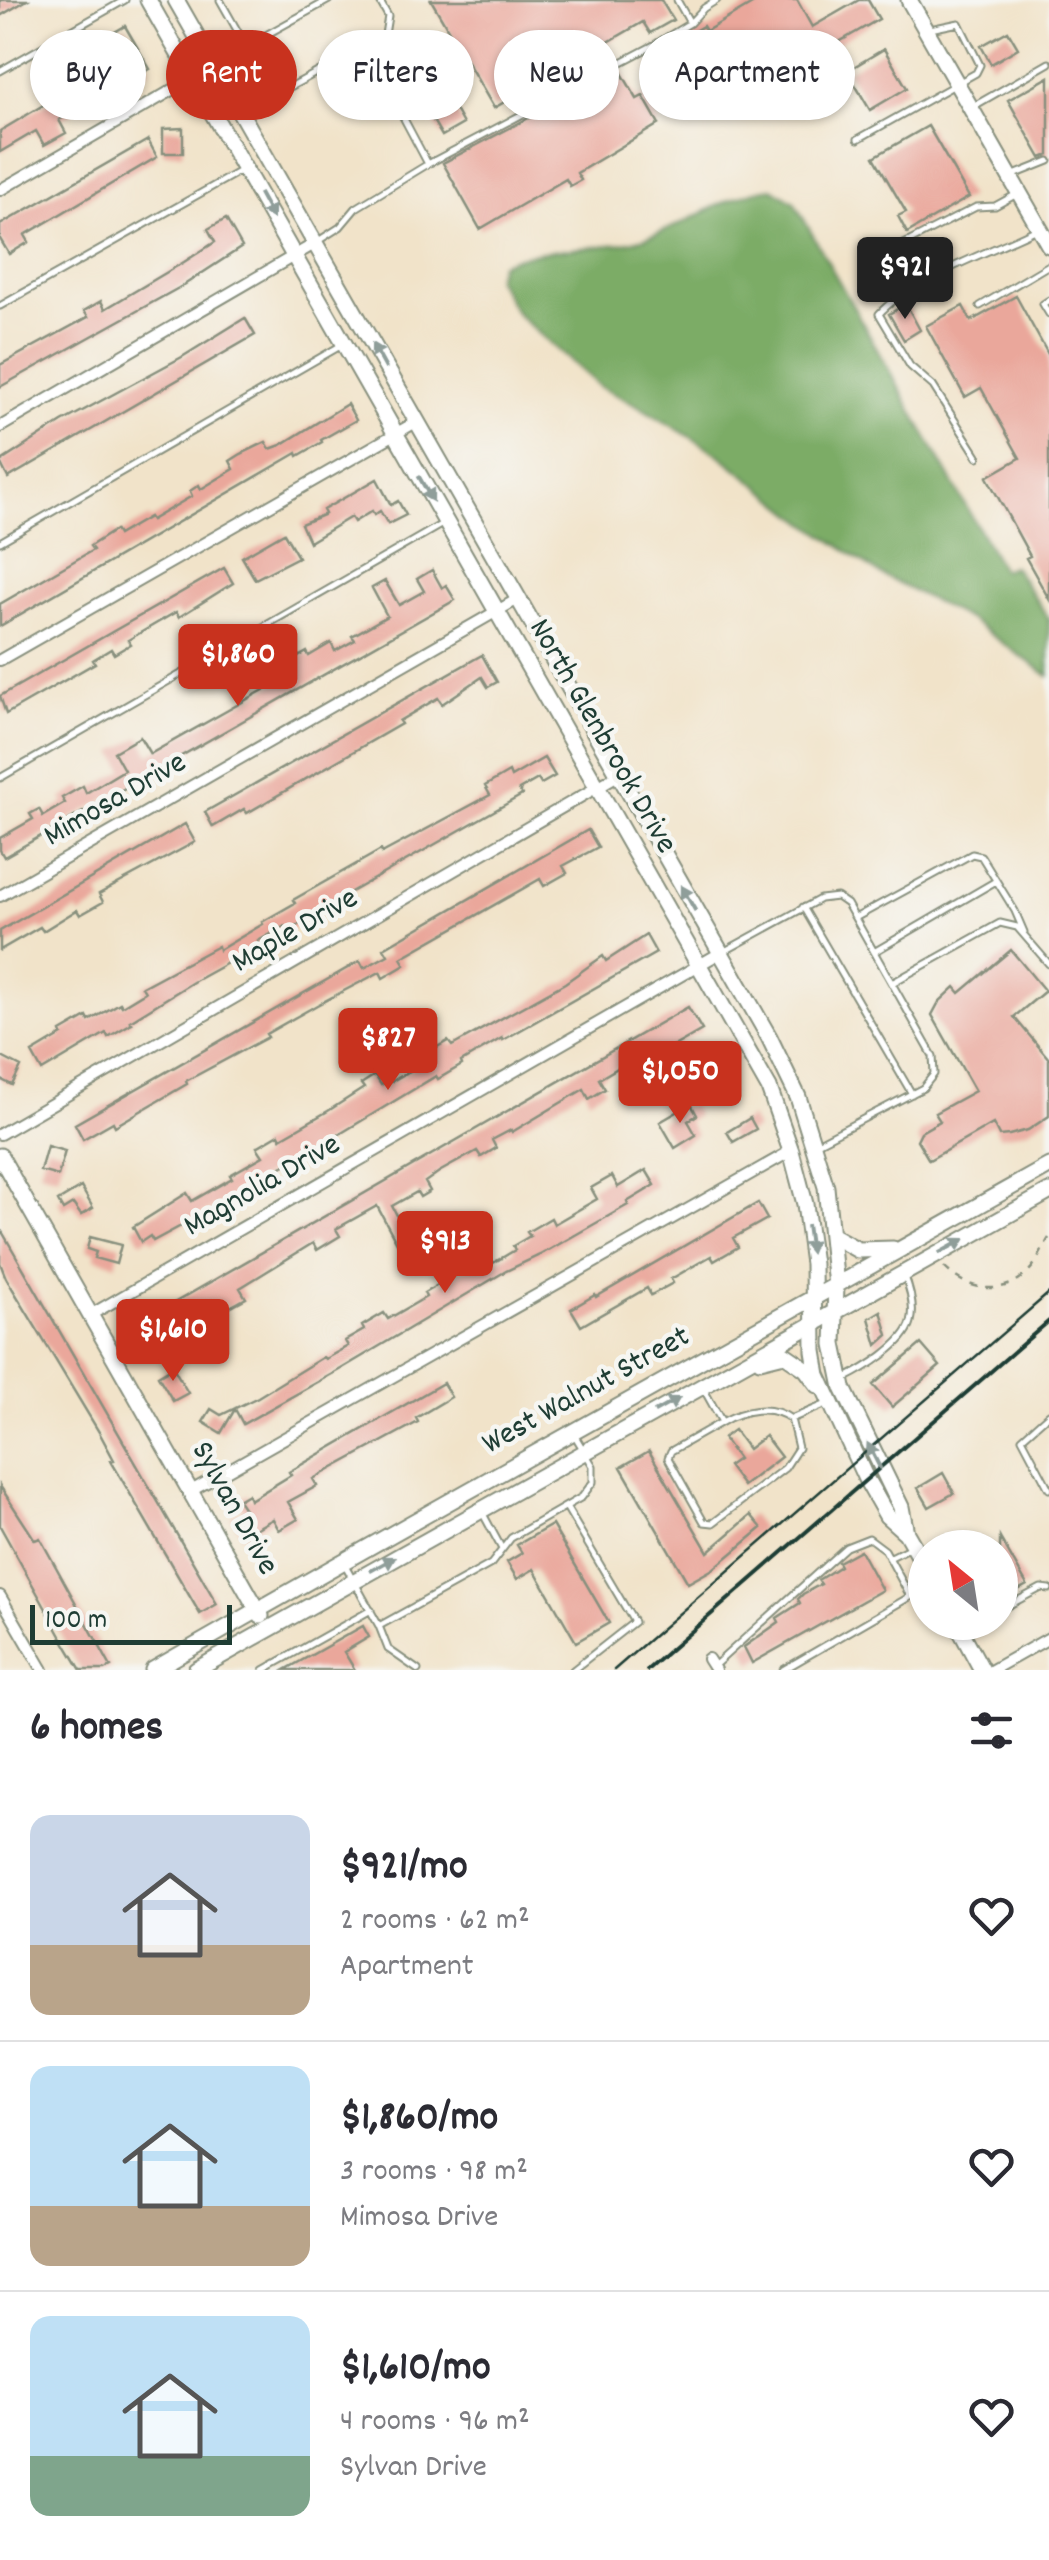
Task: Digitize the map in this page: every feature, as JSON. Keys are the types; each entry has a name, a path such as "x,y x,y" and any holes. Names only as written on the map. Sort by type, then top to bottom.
{"main road":[{"name":"North Glenbrook Drive","path":"148,0 166,31"},
{"name":"North Glenbrook Drive","path":"176,0 193,30"},
{"path":"909,0 1045,236"},
{"name":"North Glenbrook Drive","path":"217,120 769,1088 805,1204 818,1375 887,1516 908,1537"},
{"name":"North Glenbrook Drive","path":"245,120 792,1081 826,1187 834,1236 834,1344 841,1380 859,1426 901,1507 908,1532"},
{"name":"Sylvan Drive","path":"0,1156 268,1628"},
{"name":"West Walnut Street","path":"152,1670 572,1430 1049,1166"},
{"name":"West Walnut Street","path":"196,1670 1049,1192"},
{"path":"834,1236 849,1246 870,1252 907,1246"},
{"path":"702,1386 766,1356 784,1354 806,1369 830,1402"},
{"path":"966,1640 982,1670"}],"street":[{"path":"0,190 166,95"},
{"path":"0,426 316,243"},
{"path":"0,660 416,422"},
{"name":"Mimosa Drive","path":"0,896 518,598"},
{"name":"Maple Drive","path":"0,1134 618,776"},
{"name":"Magnolia Drive","path":"92,1314 720,954"},
{"path":"191,1490 791,1151"},
{"path":"0,1596 39,1669"},
{"path":"992,1670 1049,1638"}],"lane":[{"path":"0,71 125,0"},
{"path":"220,0 237,30"},
{"path":"275,30 329,0"},
{"path":"379,0 388,16 387,30"},
{"path":"677,0 690,23"},
{"path":"316,243 340,227 356,208 428,164 690,23 717,0"},
{"path":"858,139 976,73 980,65 959,23 925,31"},
{"path":"971,108 1049,63"},
{"path":"405,120 428,164"},
{"path":"1011,176 1049,161"},
{"path":"0,306 245,169"},
{"path":"904,244 976,207 995,206 1020,193"},
{"path":"978,457 932,386 910,366 879,314 891,300 925,281 1045,236"},
{"path":"980,306 1049,265"},
{"path":"1049,300 1043,304 1049,314"},
{"path":"0,542 344,344"},
{"path":"0,778 445,522"},
{"path":"855,918 972,854 981,856 1024,932 1049,964"},
{"path":"874,952 996,881"},
{"path":"720,954 804,907 832,896 843,900 935,1065 930,1082 912,1094 814,1144"},
{"path":"804,907 912,1094"},
{"path":"892,983 1000,923 1024,932"},
{"path":"841,1380 876,1361 906,1333 912,1314 904,1273"},
{"path":"702,1386 722,1422"},
{"path":"791,1419 830,1402"},
{"path":"779,1411 791,1419 798,1448 786,1468 713,1523 704,1522 668,1458 671,1451 722,1422 741,1412 779,1411"},
{"path":"1049,1414 1022,1438 1049,1489"},
{"path":"380,1626 491,1564 511,1538 582,1497 593,1482 593,1466 572,1430"},
{"path":"566,1507 634,1622 574,1670"},
{"path":"480,1510 502,1549"},
{"path":"712,1665 846,1548 869,1538 889,1558 908,1592"},
{"path":"889,1558 908,1541"},
{"path":"343,1561 380,1626 388,1649 418,1670"},
{"path":"1018,1600 1041,1588 1049,1589"},
{"path":"783,1670 908,1597"},
{"path":"264,1670 370,1610"}],"path":[{"path":"943,1266 972,1286 1007,1286 1029,1272 1049,1238"}],"green space":[{"path":"772,188 794,202 1002,570 1013,566 1049,619 1049,676 970,620 880,574 717,453 600,387 517,314 496,278 500,264 515,258 648,237 736,198"}],"building":[{"path":"0,0 27,0 0,16"},
{"path":"431,0 661,0 673,20 655,30 648,30 643,22 619,36 619,30 494,30 494,108 474,74 474,30 448,30"},
{"path":"759,0 797,0 812,27 859,0 868,0 879,19 855,33 708,30"},
{"path":"1008,31 1018,48 991,64 981,46"},
{"path":"884,49 907,88 870,110 855,85 855,66"},
{"path":"619,71 639,98 639,120 657,120 659,124 577,173 581,180 570,186 566,179 480,229 443,163 525,120 619,120"},
{"path":"1049,77 1049,155 1041,158 1008,100"},
{"path":"30,113 30,120 59,120 66,133 44,145 36,131 0,152 0,131"},
{"path":"433,120 461,120 463,124 442,136"},
{"path":"928,126 969,197 907,233 898,216 906,212 874,157"},
{"path":"183,128 183,153 163,153 163,129"},
{"path":"148,140 157,157 25,235 29,242 9,254 0,239 0,225"},
{"path":"226,219 242,247 184,285 0,387 0,365 88,317 84,311 101,301 105,309 215,242 208,229"},
{"path":"1016,296 1049,356 1049,599 987,477 1020,458 981,388 965,397 926,326 963,306 971,321"},
{"path":"906,304 920,330 904,340 889,314"},
{"path":"245,318 255,335 8,478 0,462 62,422"},
{"path":"347,404 356,420 322,442 0,626 0,604 93,550 90,546 115,530 118,535 149,517 151,520 192,496 190,491 199,485 201,489 234,469 230,461 241,454 266,442 270,449 281,445"},
{"path":"377,479 391,505 398,501 406,515 388,524 380,511 374,515 372,511 354,522 351,517 309,542 301,524 325,514 323,510"},
{"path":"284,533 298,557 255,579 242,557"},
{"path":"224,568 233,583 179,617 176,612 128,640 131,644 114,654 111,649 93,660 95,663 6,714 0,696"},
{"path":"432,570 442,588 446,585 455,600 4,857 0,838 33,819 30,814 39,809 43,816 83,786 86,793 124,770 114,752 140,737 150,754 294,673 288,663 307,652 309,656 331,643 335,651 355,640 352,636 387,616 372,588 385,581 399,605 424,591 417,579"},
{"path":"482,655 497,682 488,687 482,677 442,704 438,698 399,721 401,724 247,813 244,809 213,827 205,812"},
{"path":"544,758 555,776 541,784 538,779 519,790 522,795 289,931 285,926 258,941 260,945 193,982 132,1023 108,1037 106,1033 42,1071 32,1053 62,1035 61,1032 87,1017 89,1021 120,1003 122,1006 145,992 142,987 218,946 219,950 295,903 293,900 490,795 485,786 509,772 511,777"},
{"path":"185,824 195,842 99,894 103,902 80,915 77,910 0,950 0,931"},
{"path":"588,830 598,847 563,866 567,873 544,886 540,879 401,958 405,965 383,978 380,972 317,1005 115,1126 113,1122 83,1139 75,1124 360,961 364,968 388,955 384,948"},
{"path":"646,935 656,953 231,1194 233,1197 207,1212 153,1241 150,1236 141,1242 133,1227 187,1193 192,1201 232,1178 230,1175 263,1156 257,1147 328,1111 364,1088 361,1084 375,1075 381,1085 389,1083 427,1061 421,1050 434,1042 437,1047 448,1041 452,1046 565,983 603,956 606,961"},
{"path":"1011,950 1045,991 1014,1017 1049,1059 1049,1116 1028,1130 1009,1135 999,1136 993,1124 929,1160 917,1140 921,1132 940,1121 935,1113 975,1091 932,1015 955,987 960,993"},
{"path":"688,1007 702,1030 628,1078 621,1066 599,1079 605,1089 589,1099 584,1089 492,1140 496,1148 481,1157 477,1151 439,1172 425,1182 430,1191 420,1197 417,1192 392,1206 408,1236 397,1243 377,1206 336,1229 340,1236 317,1250 313,1243 240,1288 246,1298 228,1308 224,1303 186,1324 174,1303"},
{"path":"0,1056 21,1067 12,1085 0,1079"},
{"path":"691,1104 697,1115 688,1121 696,1135 675,1148 660,1122"},
{"path":"750,1118 756,1129 733,1142 727,1132"},
{"path":"47,1146 65,1151 58,1176 40,1171"},
{"path":"646,1170 655,1185 627,1202 628,1205 506,1271 341,1369 243,1424 235,1409 221,1433 203,1422 211,1409 221,1415 348,1346 345,1341 384,1313 388,1319 488,1256 493,1263 515,1250 513,1246 530,1236 527,1232 551,1218 554,1224 597,1199 591,1188 612,1176 618,1187"},
{"path":"81,1187 93,1208 81,1215 73,1204 63,1210 58,1201"},
{"path":"758,1203 767,1219 733,1238 738,1247 714,1261 711,1256 651,1295 647,1288 581,1326 571,1309"},
{"path":"0,1228 217,1604 200,1614 111,1461 114,1460 99,1432 6,1278 0,1263"},
{"path":"90,1237 121,1245 116,1264 94,1258 96,1252 87,1249"},
{"path":"881,1311 888,1335 877,1345 869,1318"},
{"path":"152,1314 170,1321 157,1353 140,1346"},
{"path":"921,1344 940,1366 892,1407 873,1385"},
{"path":"173,1367 188,1393 173,1401 158,1376"},
{"path":"443,1383 451,1397 416,1418 418,1422 313,1479 317,1486 288,1502 298,1519 279,1530 273,1519 243,1536 231,1516 244,1509 238,1500 248,1494 250,1500 291,1475 289,1472"},
{"path":"734,1430 748,1449 765,1436 781,1457 743,1486 728,1466 738,1459 723,1438"},
{"path":"649,1451 708,1552 751,1515 762,1528 713,1569 688,1583 621,1467"},
{"path":"943,1473 954,1493 929,1507 918,1488"},
{"path":"0,1486 35,1540 40,1538 111,1667 81,1670 0,1526"},
{"path":"552,1525 609,1623 576,1642 534,1569 517,1579 507,1562 522,1553 517,1545"},
{"path":"860,1550 882,1590 752,1663 744,1647 779,1622 777,1618 800,1603 798,1599 803,1594 821,1584 818,1580 840,1566 838,1562"},
{"path":"1018,1569 1027,1585 1018,1590"},
{"path":"363,1626 369,1637 344,1652 355,1670 285,1670"}],"tram line":[{"path":"614,1670 1049,1293"}],"railway":[{"path":"647,1670 1049,1321"}]}
